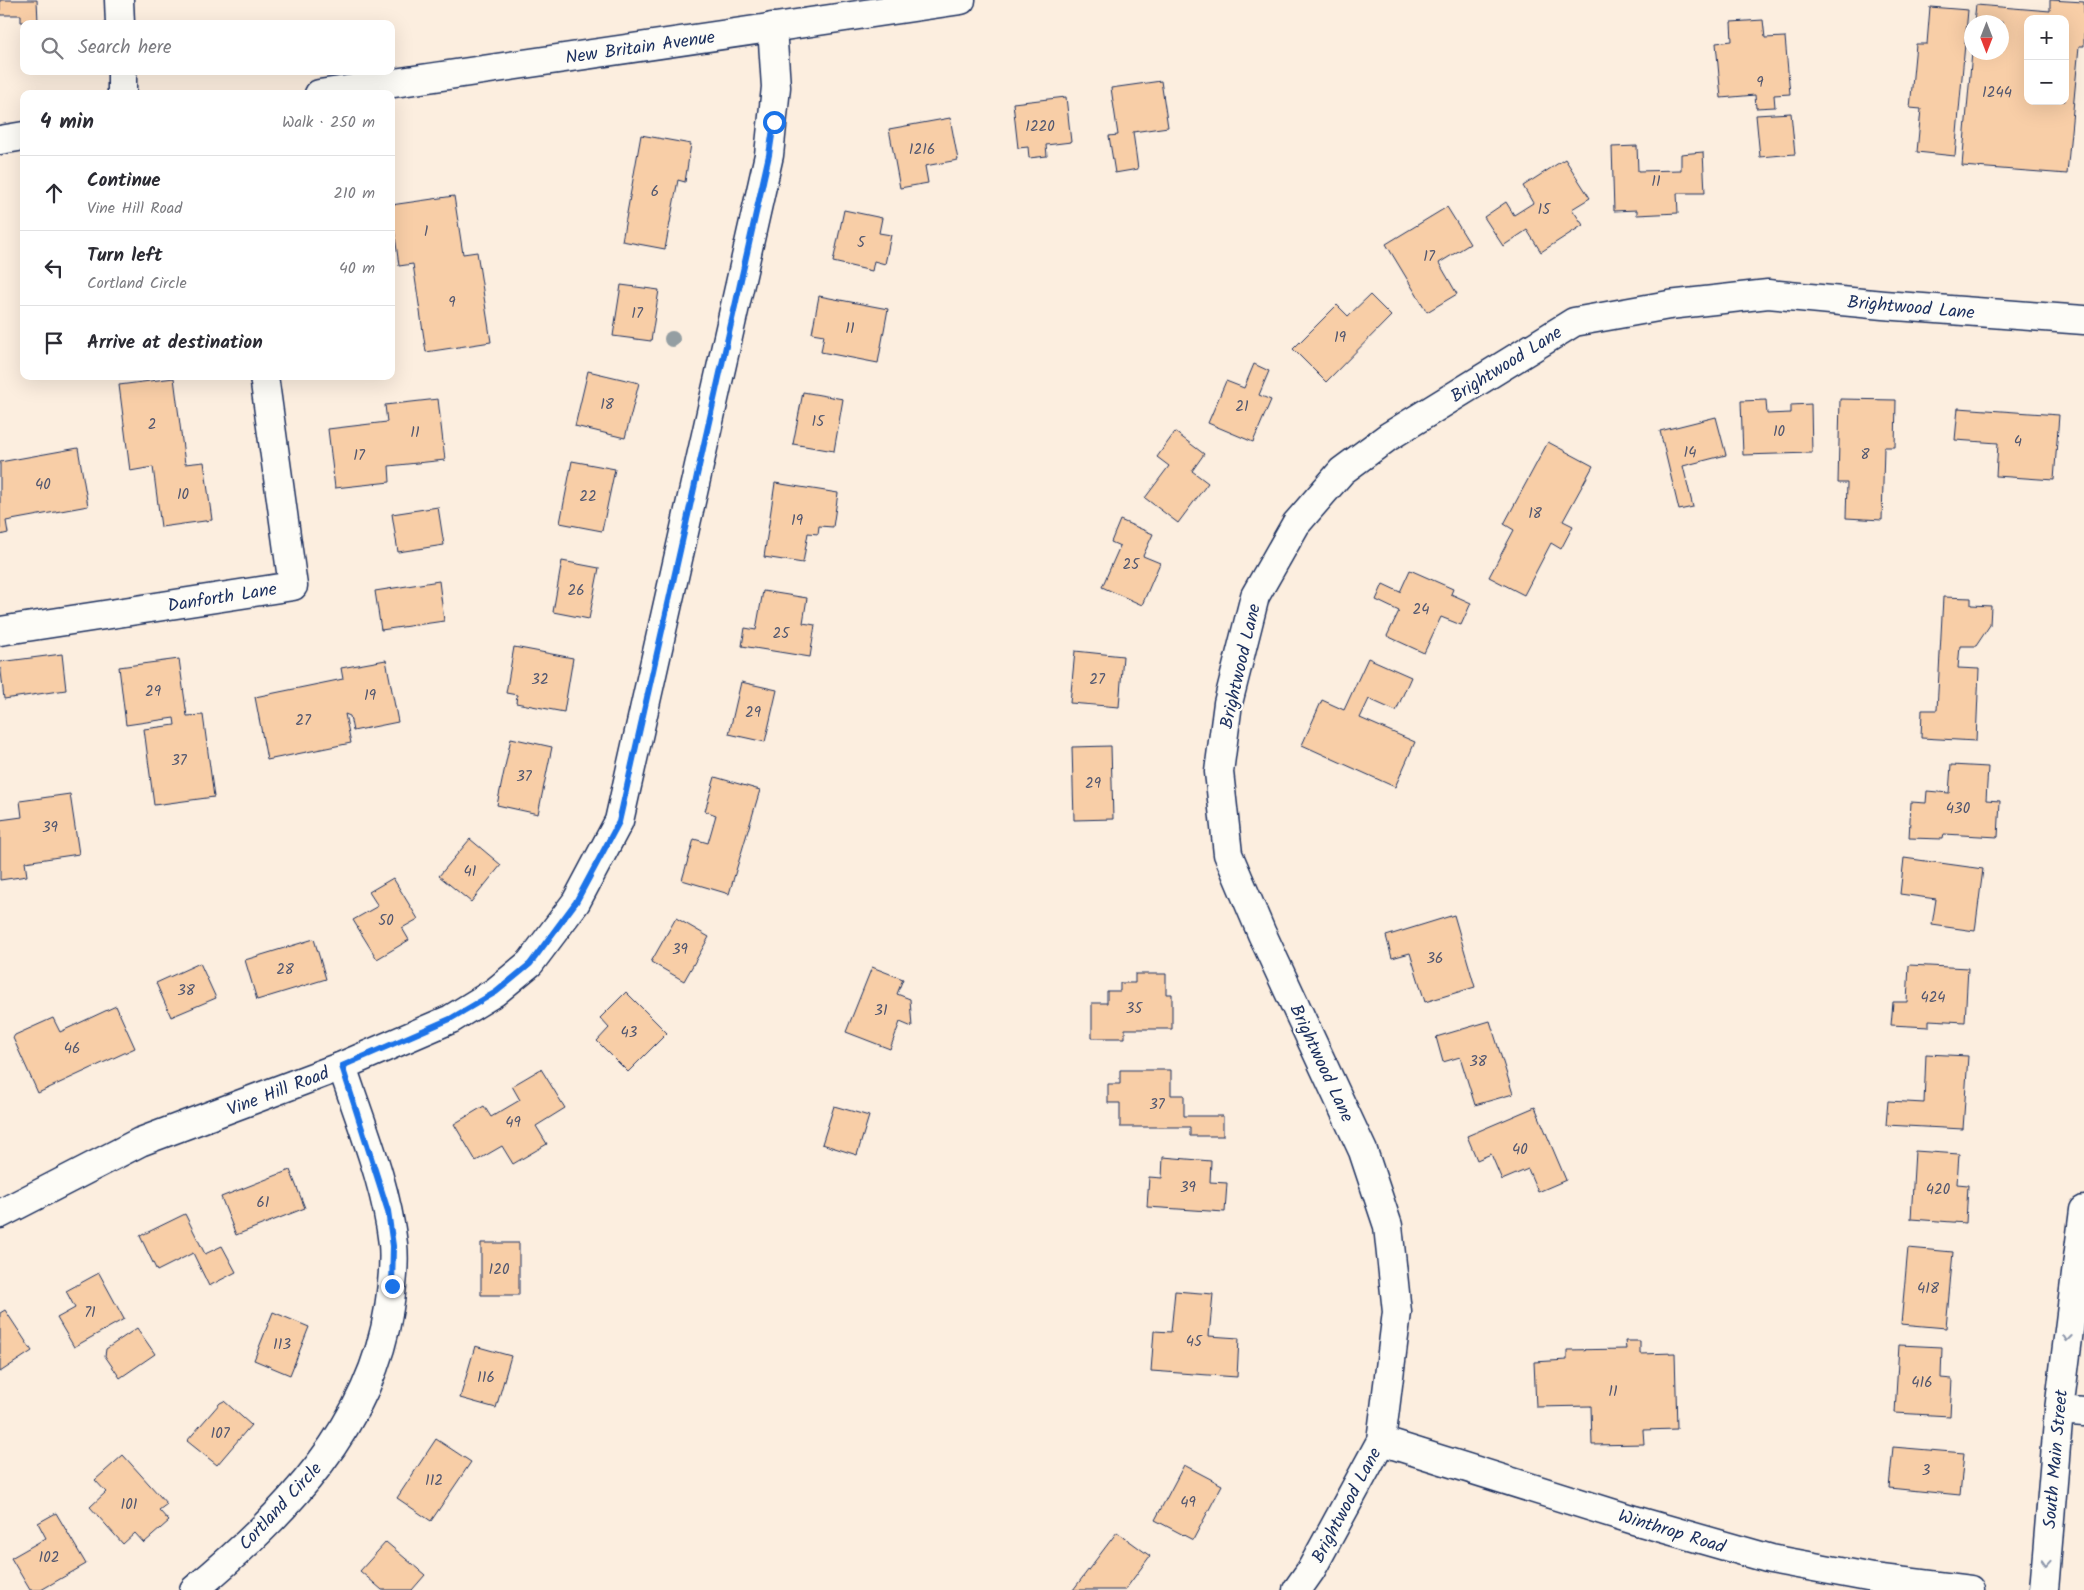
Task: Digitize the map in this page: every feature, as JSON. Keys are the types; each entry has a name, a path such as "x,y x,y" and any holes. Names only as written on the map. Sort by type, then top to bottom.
{"street":[{"path":"120,0 120,20"},
{"name":"New Britain Avenue","path":"346,90 961,0"},
{"name":"Vine Hill Road","path":"0,1214 140,1142 342,1066 450,1019 496,992 530,964 576,902 619,822 769,155 774,122 776,87 772,27"},
{"path":"122,75 122,90"},
{"path":"0,140 20,137"},
{"name":"Brightwood Lane","path":"1297,1590 1311,1570 1381,1441 1397,1312 1388,1226 1363,1151 1262,934 1228,854 1219,772 1228,703 1255,596 1296,524 1342,471 1388,437 1574,322 1669,305 1768,294 1883,305 2084,320"},
{"name":"Danforth Lane","path":"0,631 293,586 265,380"},
{"name":"Cortland Circle","path":"194,1590 225,1564 308,1480 340,1435 368,1385 385,1336 392,1276 393,1246 388,1211 342,1066"},
{"name":"South Main Street","path":"2044,1590 2071,1411 2083,1222"},
{"name":"Winthrop Road","path":"1381,1441 1634,1520 1772,1560 1873,1578 1970,1590"}],"building":[{"path":"0,0 37,0 38,20 21,20 21,15 0,15"},
{"path":"2050,0 2084,2 2084,46 2079,46 2067,174 1962,166 1971,60 2009,60 2009,15 1975,15 1976,5 2050,11"},
{"path":"1930,7 1968,10 1968,15 1964,15 1964,55 1955,156 1917,152 1921,109 1910,108 1916,44 1927,44"},
{"path":"1763,20 1765,38 1785,37 1790,94 1774,95 1775,107 1756,108 1755,95 1721,98 1716,43 1732,41 1731,22"},
{"path":"1161,81 1168,127 1133,132 1138,169 1115,173 1109,136 1118,135 1111,88"},
{"path":"1066,97 1071,142 1046,145 1047,156 1029,158 1028,147 1018,148 1013,103"},
{"path":"1791,113 1795,154 1760,157 1756,115"},
{"path":"950,118 958,160 925,166 928,183 900,188 889,129"},
{"path":"641,135 691,144 685,182 678,180 665,249 622,241"},
{"path":"1637,146 1638,171 1681,170 1681,154 1703,152 1705,193 1677,193 1678,213 1637,215 1637,210 1614,211 1612,147"},
{"path":"1565,159 1590,198 1572,209 1583,225 1541,252 1527,230 1503,246 1484,217 1506,202 1514,215 1533,203 1523,186"},
{"path":"454,196 463,254 477,252 491,342 426,352 413,264 399,266 395,236 395,204"},
{"path":"1447,207 1470,244 1439,263 1457,294 1427,312 1386,244"},
{"path":"844,210 882,218 879,233 891,235 885,264 874,261 872,271 833,262"},
{"path":"621,285 659,290 651,341 613,336"},
{"path":"1370,295 1391,316 1326,382 1293,349 1337,305 1348,316"},
{"path":"819,296 888,309 878,363 821,352 824,335 812,333"},
{"path":"1254,364 1269,371 1259,395 1271,400 1253,442 1208,423 1226,381 1244,388"},
{"path":"588,371 639,383 625,438 575,426"},
{"path":"174,380 185,464 204,462 212,520 161,527 153,467 130,471 119,385"},
{"path":"803,392 843,399 834,451 793,444"},
{"path":"438,399 445,460 389,466 390,482 335,488 328,429 387,422 385,405"},
{"path":"1840,399 1896,400 1895,447 1884,447 1882,520 1846,518 1847,483 1838,483"},
{"path":"1766,400 1767,414 1791,413 1791,405 1811,404 1812,453 1743,455 1741,401"},
{"path":"1958,408 2059,415 2054,480 1996,476 1998,443 1955,440"},
{"path":"1716,417 1726,455 1683,466 1693,507 1679,510 1660,431"},
{"path":"1175,432 1204,454 1192,471 1208,483 1178,523 1145,498 1169,466 1157,457"},
{"path":"1548,442 1593,466 1563,521 1573,526 1561,549 1551,543 1524,595 1489,577 1514,530 1504,524"},
{"path":"78,448 88,506 6,521 8,533 0,535 0,462"},
{"path":"572,461 615,469 602,531 560,523"},
{"path":"775,483 838,493 833,527 819,526 818,534 808,533 803,563 764,557"},
{"path":"438,507 444,545 398,552 392,514"},
{"path":"1120,520 1153,534 1143,556 1160,563 1142,605 1102,587 1120,546 1111,542"},
{"path":"562,561 599,568 589,619 553,612"},
{"path":"1410,570 1453,589 1451,594 1471,603 1461,625 1441,617 1424,653 1387,636 1399,611 1376,600 1383,584 1400,592"},
{"path":"439,581 444,621 381,630 375,591"},
{"path":"763,591 807,598 803,623 815,625 810,657 742,646 745,628 756,630"},
{"path":"1943,597 1971,598 1971,605 1991,606 1990,625 1976,646 1960,646 1958,668 1979,669 1976,741 1921,738 1922,710 1937,710"},
{"path":"514,647 573,658 564,712 516,703 517,695 506,693"},
{"path":"1075,651 1123,656 1119,707 1070,703"},
{"path":"62,654 66,690 4,699 0,662"},
{"path":"1368,658 1411,677 1396,711 1369,699 1360,718 1415,742 1395,787 1302,745 1322,700 1344,710"},
{"path":"179,659 187,716 203,715 214,797 154,805 144,729 175,725 174,718 126,725 119,667"},
{"path":"386,660 398,722 353,731 350,716 345,714 351,743 267,760 255,697 343,679 341,668"},
{"path":"741,682 777,690 765,742 729,734"},
{"path":"511,738 552,747 538,814 497,805"},
{"path":"1111,746 1113,819 1074,820 1072,747"},
{"path":"1951,765 1988,767 1986,800 2000,801 1998,837 1944,834 1943,839 1909,838 1911,802 1926,803 1927,791 1949,793"},
{"path":"715,777 760,790 729,894 682,880 694,839 708,843 716,815 705,811"},
{"path":"70,794 79,854 25,862 27,876 0,880 0,820 22,817 20,801"},
{"path":"470,839 501,865 471,902 439,876"},
{"path":"1904,858 1983,869 1975,931 1932,925 1936,899 1900,894"},
{"path":"393,878 418,919 402,928 409,940 377,959 353,920 378,906 369,892"},
{"path":"1454,915 1475,987 1425,1002 1410,953 1392,958 1386,936"},
{"path":"676,918 709,937 684,981 651,962"},
{"path":"314,939 326,979 257,1000 245,960"},
{"path":"200,963 216,998 171,1017 156,983"},
{"path":"1909,965 1968,968 1965,1022 1929,1020 1929,1027 1891,1025 1893,1002 1907,1002"},
{"path":"872,967 903,979 897,994 910,999 912,1027 900,1022 890,1049 846,1032"},
{"path":"1135,974 1166,974 1166,994 1172,994 1172,1029 1125,1029 1125,1038 1092,1038 1092,1003 1107,1003 1107,991 1120,991 1120,983 1135,983"},
{"path":"626,992 667,1033 628,1072 597,1041 609,1028 600,1018"},
{"path":"116,1006 135,1048 38,1093 13,1038 15,1035 53,1018 60,1032"},
{"path":"1490,1021 1513,1094 1475,1105 1460,1057 1443,1062 1436,1037"},
{"path":"1926,1054 1968,1056 1963,1129 1886,1125 1888,1101 1924,1103"},
{"path":"541,1069 565,1108 536,1126 547,1144 513,1164 502,1146 476,1161 454,1124 484,1106 491,1117 520,1100 512,1086"},
{"path":"1120,1070 1171,1070 1171,1095 1184,1095 1184,1116 1223,1116 1223,1136 1190,1136 1190,1127 1120,1127 1120,1103 1108,1103 1108,1084 1120,1084"},
{"path":"834,1106 869,1116 857,1155 822,1144"},
{"path":"1535,1107 1566,1180 1538,1192 1528,1169 1502,1180 1491,1154 1477,1160 1467,1136"},
{"path":"1915,1151 1959,1154 1957,1184 1968,1185 1966,1223 1911,1219"},
{"path":"1163,1157 1211,1161 1210,1182 1227,1183 1225,1212 1147,1207 1149,1177 1162,1178"},
{"path":"290,1170 305,1208 236,1235 221,1197"},
{"path":"185,1214 205,1254 222,1246 236,1272 209,1286 193,1253 157,1271 140,1236"},
{"path":"481,1243 519,1243 519,1295 481,1295"},
{"path":"1908,1248 1953,1252 1946,1328 1901,1324"},
{"path":"99,1273 124,1319 74,1347 57,1318 75,1308 66,1291"},
{"path":"1175,1291 1213,1294 1209,1336 1239,1338 1237,1377 1151,1371 1154,1331 1171,1332"},
{"path":"5,1310 32,1351 0,1372 0,1313"},
{"path":"273,1312 309,1327 290,1375 254,1360"},
{"path":"137,1328 155,1354 120,1378 105,1356 106,1349"},
{"path":"1625,1341 1640,1341 1640,1354 1675,1353 1677,1429 1643,1430 1644,1444 1592,1445 1591,1406 1536,1407 1534,1362 1567,1360 1567,1350 1626,1349"},
{"path":"1899,1345 1942,1347 1941,1378 1952,1379 1950,1416 1895,1413"},
{"path":"475,1346 511,1356 496,1408 460,1398"},
{"path":"224,1401 251,1425 217,1465 187,1441 220,1403"},
{"path":"436,1439 471,1462 431,1521 397,1498"},
{"path":"1893,1447 1964,1453 1960,1495 1889,1488"},
{"path":"123,1455 167,1504 159,1510 169,1521 144,1543 135,1533 123,1544 90,1507 106,1492 95,1480"},
{"path":"1184,1465 1222,1485 1193,1540 1155,1520"},
{"path":"56,1513 86,1564 41,1590 30,1590 11,1558 46,1538 38,1523"},
{"path":"1117,1532 1150,1556 1125,1590 1073,1590"},
{"path":"386,1542 425,1575 412,1590 382,1590 360,1571"}],"route":[{"path":"392,1286 393,1246 388,1211 342,1066 450,1019 496,992 530,964 576,902 619,822 769,155 774,122"}]}
